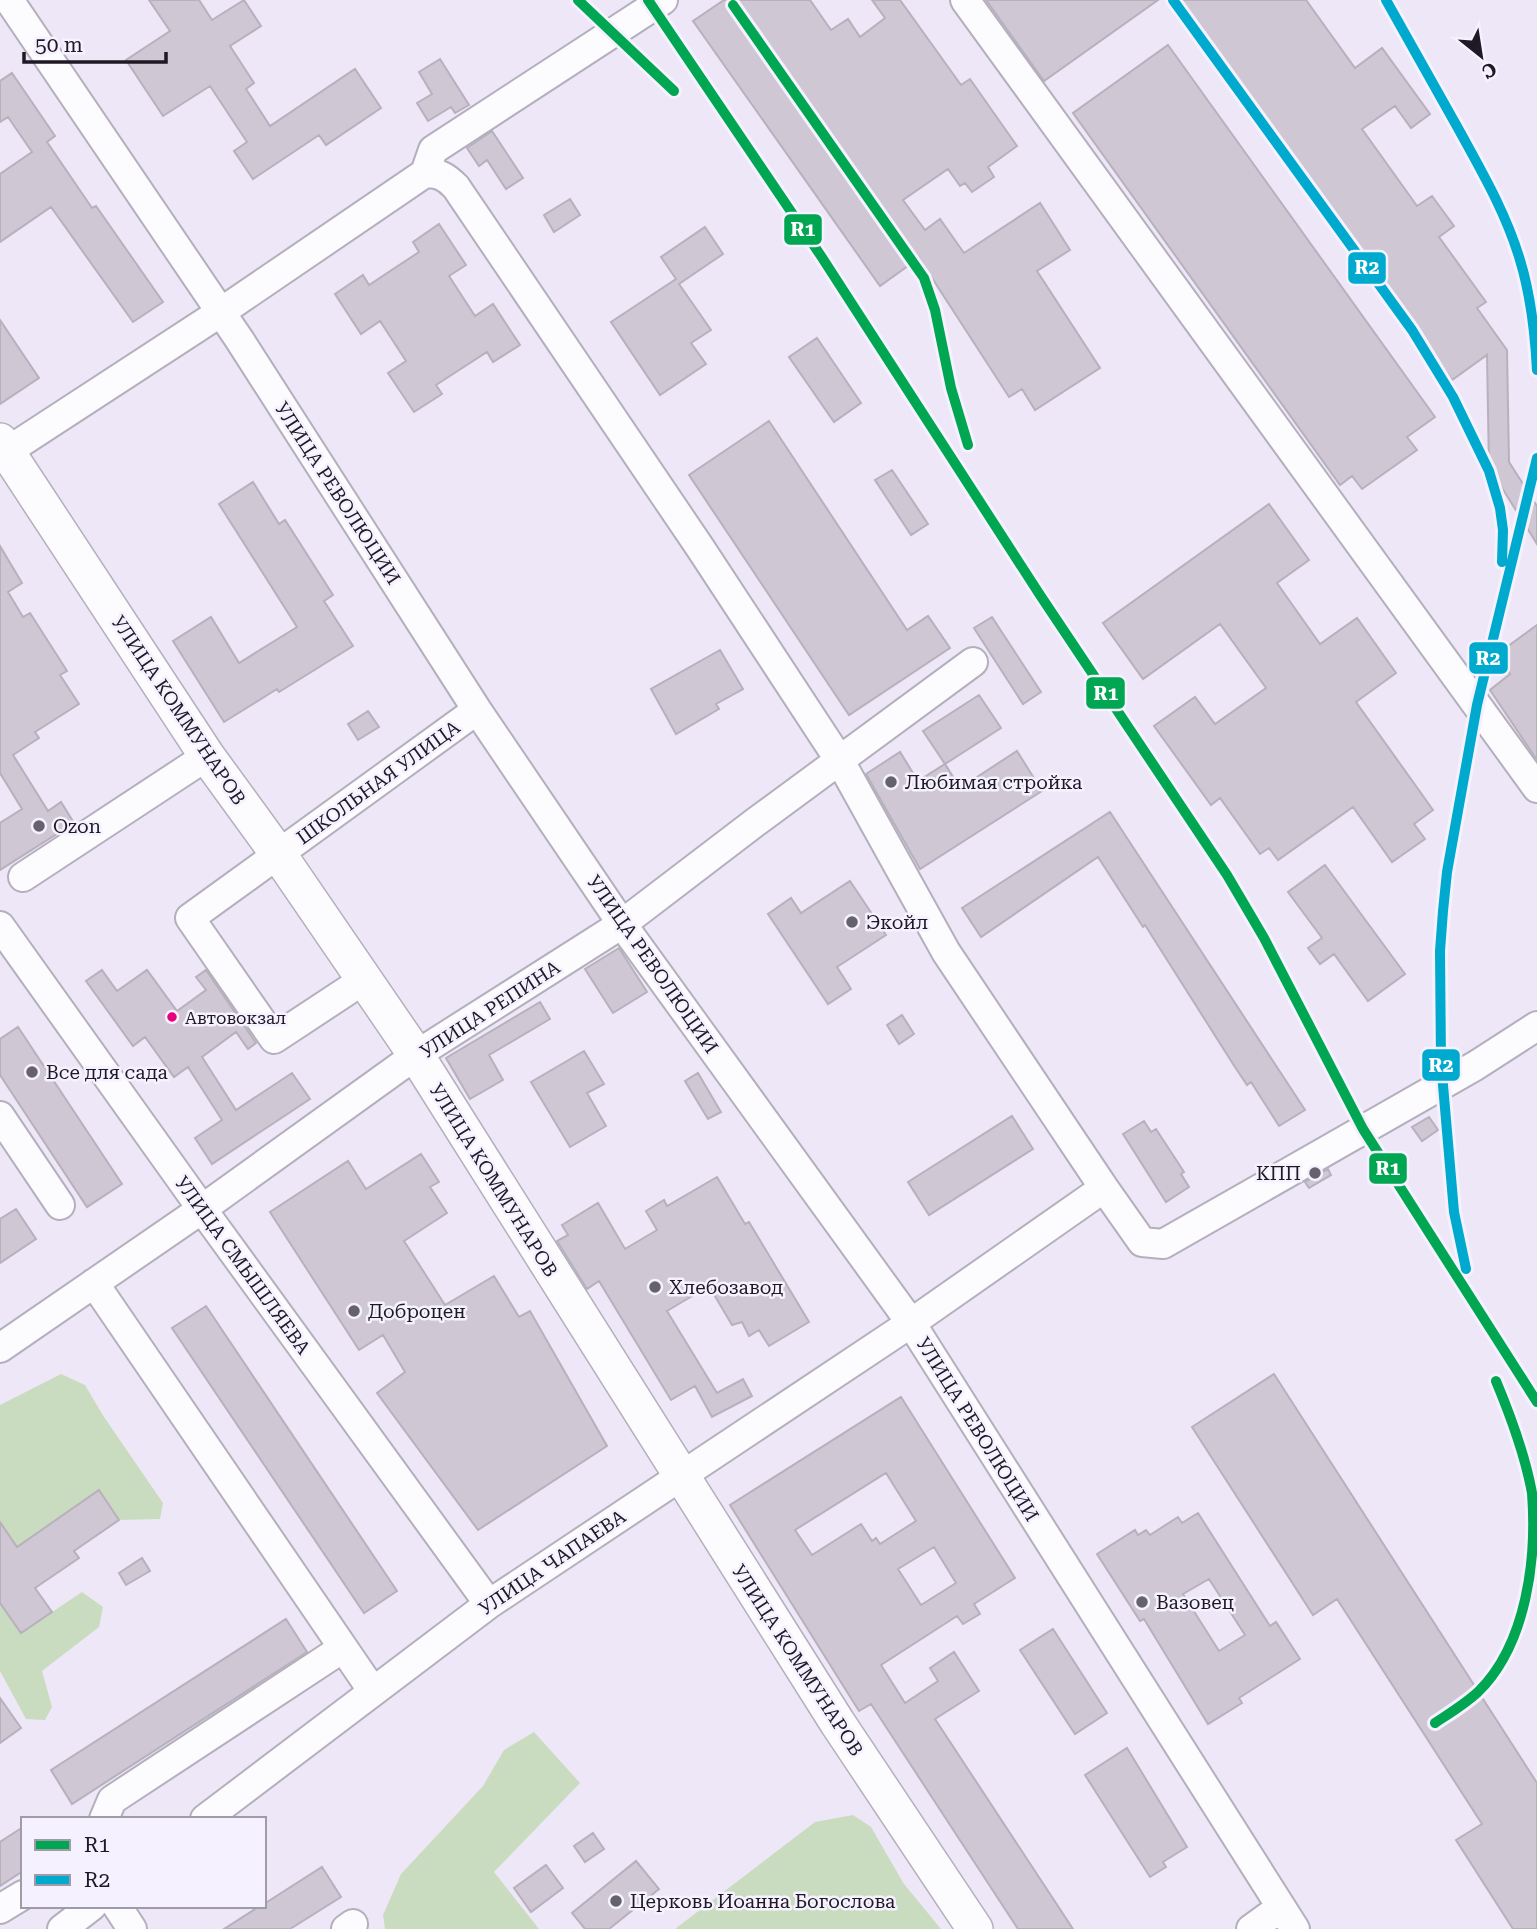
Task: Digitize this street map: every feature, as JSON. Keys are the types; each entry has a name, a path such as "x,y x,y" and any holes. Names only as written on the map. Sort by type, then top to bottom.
{"main road":[{"name":"УЛИЦА КОММУНАРОВ","path":"2,449 207,756 279,855 416,1055 837,1722 975,1929"}],"street":[{"name":"УЛИЦА РЕВОЛЮЦИИ","path":"9,0 221,312 477,710 622,924 911,1323 1288,1919"},
{"path":"425,173 433,149 663,0"},
{"path":"965,0 1537,788"},
{"path":"2,449 221,312 425,173 438,173 456,187 694,538 840,761 946,952 1142,1242 1163,1244 1475,1066 1537,1026"},
{"name":"УЛИЦА РЕПИНА","path":"0,1348 202,1209 416,1055 622,924 973,662"},
{"name":"ШКОЛЬНАЯ УЛИЦА","path":"365,979 274,1039 190,918 477,710"},
{"path":"23,877 207,756"},
{"name":"УЛИЦА СМЫШЛЯЕВА","path":"1,928 489,1604"},
{"path":"0,1116 60,1205"},
{"name":"УЛИЦА ЧАПАЕВА","path":"208,1817 489,1604 911,1323 1104,1188"},
{"path":"94,1283 372,1690"},
{"path":"105,1817 112,1800 344,1648"},
{"path":"0,1909 21,1896"},
{"path":"62,1929 89,1908"},
{"path":"118,1908 132,1929"},
{"path":"1251,1929 1288,1919"}],"green space":[{"path":"61,1374 85,1385 163,1503 160,1519 119,1520 99,1491 0,1558 0,1405"},
{"path":"82,1592 103,1607 99,1627 42,1671 52,1707 45,1720 26,1719 0,1671 0,1603 21,1633"},
{"path":"534,1732 580,1783 494,1872 539,1929 385,1929 383,1915 401,1874 483,1786 504,1750"},
{"path":"853,1815 871,1827 904,1884 941,1929 675,1929 815,1822"}],"building":[{"path":"149,0 199,0 212,20 244,0 261,26 230,46 254,83 246,89 270,126 355,69 381,108 326,145 319,135 253,179 234,151 247,142 210,86 163,116 126,60 170,31"},
{"path":"724,0 810,0 831,30 848,19 860,37 885,18 872,0 900,0 961,85 970,79 1017,146 988,167 994,177 972,192 965,183 960,186 948,169 903,200 925,230 940,219 964,253 1040,203 1070,250 1037,271 1100,368 1035,410 1022,389 1009,397 919,258 880,286 693,21"},
{"path":"986,0 1158,0 1044,81"},
{"path":"1180,0 1306,0 1355,68 1382,48 1430,114 1411,128 1395,106 1362,129 1417,206 1432,196 1454,226 1439,237 1486,302 1477,308 1507,350 1509,462 1537,506 1537,544 1489,467 1487,355 1452,380"},
{"path":"1168,45 1435,417 1407,437 1417,450 1362,489 1352,476 1340,485 1073,113"},
{"path":"440,59 469,105 455,113 451,107 428,121 417,103 432,94 419,72"},
{"path":"12,73 55,136 47,142 92,208 96,206 163,302 133,322 51,207 0,242 0,174 32,152 8,117 0,122 0,81"},
{"path":"492,131 523,178 506,189 487,160 479,166 467,148"},
{"path":"570,199 580,215 554,232 544,215"},
{"path":"439,224 466,265 449,276 475,316 493,304 520,345 493,362 487,352 436,385 442,394 414,412 388,373 406,361 380,321 361,334 335,294 363,275 369,285 419,252 413,242"},
{"path":"705,227 723,254 679,284 711,330 691,343 706,364 660,395 611,322 676,279 661,257"},
{"path":"0,320 39,378 0,404"},
{"path":"817,338 861,403 834,422 789,357"},
{"path":"769,421 907,630 928,616 950,648 849,715 689,475"},
{"path":"892,470 928,524 911,535 875,480"},
{"path":"253,482 279,524 285,520 333,595 324,601 353,646 224,722 173,641 211,617 239,663 297,627 219,504"},
{"path":"1269,504 1309,560 1277,583 1320,644 1357,618 1396,673 1356,702 1433,810 1414,824 1425,839 1392,862 1353,807 1278,860 1269,848 1260,854 1220,798 1211,805 1154,726 1195,697 1215,724 1266,688 1220,624 1143,679 1103,623"},
{"path":"0,546 22,583 8,592 23,617 30,613 67,671 60,675 79,704 35,732 39,738 13,755 48,811 61,802 74,823 0,870 0,823 22,809 0,773"},
{"path":"992,617 1041,692 1023,704 974,628"},
{"path":"1537,625 1537,760 1490,690 1510,674 1496,655"},
{"path":"720,650 743,689 716,704 719,709 676,734 651,689"},
{"path":"979,695 1001,728 945,764 923,731"},
{"path":"368,711 379,727 358,740 348,724"},
{"path":"1017,751 1042,791 920,869 866,774 900,752 918,781 945,764 960,788"},
{"path":"1110,812 1305,1110 1279,1126 1251,1082 1247,1085 1145,925 1143,927 1098,857 981,937 962,908"},
{"path":"1325,865 1405,974 1368,1001 1334,954 1320,964 1308,948 1322,938 1288,892"},
{"path":"850,881 886,935 837,967 851,989 828,1004 768,914 791,898 801,913"},
{"path":"619,948 647,992 613,1013 585,969"},
{"path":"102,970 117,991 147,970 177,1011 206,990 196,977 206,970 256,1043 248,1049 236,1032 202,1057 236,1110 292,1073 310,1099 212,1164 195,1138 222,1120 188,1067 174,1077 145,1037 133,1046 86,981"},
{"path":"540,1002 550,1019 489,1055 503,1080 470,1099 446,1058"},
{"path":"902,1015 914,1034 899,1044 887,1025"},
{"path":"18,1027 122,1184 87,1207 0,1075 0,1039"},
{"path":"584,1051 604,1084 587,1093 606,1126 570,1147 531,1082"},
{"path":"698,1073 721,1112 708,1119 685,1081"},
{"path":"1012,1116 1033,1149 929,1215 908,1182"},
{"path":"1429,1117 1438,1130 1422,1141 1412,1127"},
{"path":"1144,1121 1151,1132 1156,1129 1184,1172 1181,1174 1189,1187 1166,1202 1123,1134"},
{"path":"421,1154 439,1182 430,1187 447,1213 404,1241 445,1305 494,1276 519,1317 530,1311 607,1446 478,1530 377,1393 405,1372 383,1335 359,1350 270,1212 348,1161 366,1189"},
{"path":"1328,1169 1331,1175 1309,1188 1305,1182"},
{"name":"Хлебозавод","path":"717,1177 745,1224 749,1222 809,1322 769,1346 759,1330 749,1336 742,1322 732,1325 709,1286 667,1311 717,1393 743,1379 752,1396 712,1417 695,1386 671,1400 599,1281 587,1289 557,1241 568,1235 562,1225 598,1203 625,1249 657,1230 646,1211 664,1200 667,1206"},
{"path":"16,1209 36,1239 0,1263 0,1219"},
{"path":"206,1306 397,1591 364,1613 172,1328"},
{"path":"1274,1374 1537,1783 1537,1929 1513,1929 1456,1840 1482,1824 1337,1599 1313,1615 1192,1427"},
{"path":"901,1397 1015,1578 974,1604 980,1614 963,1624 957,1616 881,1665 905,1703 938,1681 930,1668 954,1652 979,1691 935,1719 1073,1929 1018,1929 871,1704 859,1711 730,1505","holes":["886,1473 916,1521 880,1544 876,1538 872,1541 861,1524 812,1555 795,1530","934,1547 956,1583 921,1605 898,1569"]},
{"path":"99,1490 119,1520 74,1551 79,1558 35,1588 52,1612 21,1633 0,1603 0,1522 17,1547"},
{"path":"1198,1513 1270,1626 1276,1622 1300,1659 1239,1698 1242,1703 1208,1724 1144,1619 1140,1621 1097,1554 1135,1530 1138,1535 1146,1530 1150,1535 1178,1517 1182,1523","holes":["1209,1579 1245,1635 1219,1651 1183,1594"]},
{"path":"142,1558 150,1571 126,1585 119,1573"},
{"path":"286,1619 307,1652 72,1804 51,1770"},
{"path":"1053,1629 1107,1713 1075,1734 1020,1650"},
{"path":"0,1698 21,1728 0,1743"},
{"path":"1127,1748 1187,1847 1163,1862 1166,1867 1150,1877 1085,1775"},
{"path":"21,1828 21,1872 0,1886 0,1842"},
{"path":"593,1833 604,1849 585,1862 574,1846"},
{"name":"Церковь Иоанна Богослова","path":"636,1861 659,1889 609,1929 585,1929 572,1913"},
{"path":"546,1865 563,1888 531,1912 514,1888"},
{"path":"322,1867 341,1897 290,1929 224,1929 257,1908 266,1908 266,1903"}],"transit line":[{"name":"R1","path":"578,0 674,91"},
{"name":"R1","path":"648,0 821,256 1040,595 1227,875 1264,938 1363,1129 1537,1402"},
{"name":"R2","path":"1173,0 1412,330 1453,397 1489,471 1500,508 1503,530 1502,562"},
{"name":"R2","path":"1386,0 1476,161 1508,226 1527,287 1537,370"},
{"name":"R1","path":"733,5 924,278 935,310 951,388 968,445"},
{"name":"R2","path":"1466,1269 1454,1212 1441,1062 1440,951 1443,911 1447,872 1477,705 1537,458"},
{"name":"R1","path":"1435,1723 1478,1692 1495,1672 1518,1625 1530,1572 1533,1545 1532,1493 1526,1464 1496,1381"}],"place":[{"name":"Любимая стройка","path":"891,782"},
{"name":"Ozon","path":"39,826"},
{"name":"Экойл","path":"852,922"},
{"name":"Автовокзал","path":"172,1017"},
{"name":"Все для сада","path":"32,1072"},
{"name":"КПП","path":"1315,1173"},
{"name":"Хлебозавод","path":"655,1287"},
{"name":"Доброцен","path":"354,1311"},
{"name":"Вазовец","path":"1142,1602"},
{"name":"Церковь Иоанна Богослова","path":"616,1901"}]}
